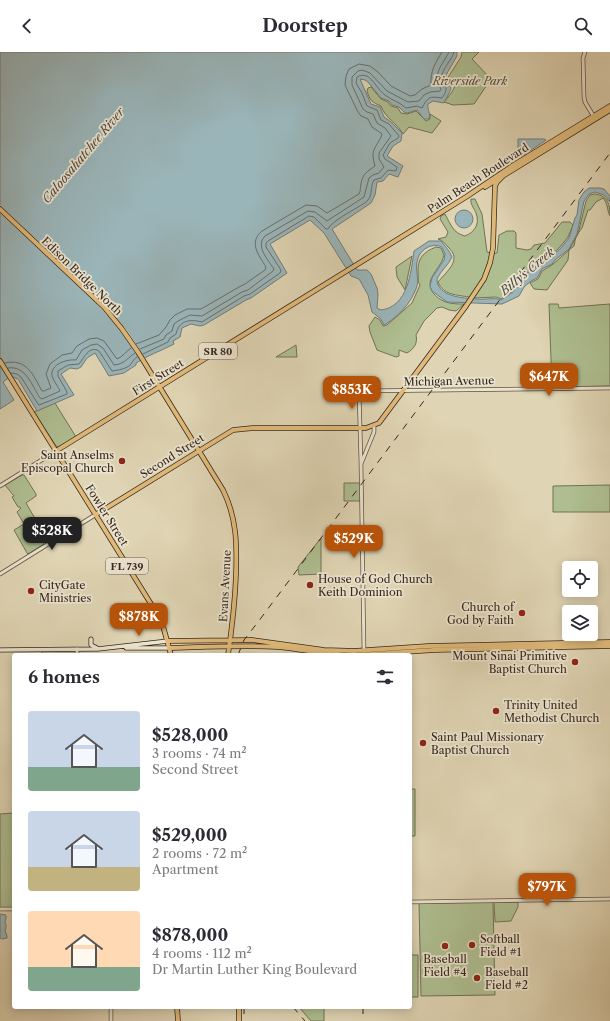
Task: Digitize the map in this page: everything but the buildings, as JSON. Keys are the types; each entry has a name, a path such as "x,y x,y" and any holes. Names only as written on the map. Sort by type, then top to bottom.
{"main road":[{"name":"Palm Beach Boulevard","path":"489,183 534,158 610,106"},
{"name":"Palm Beach Boulevard","path":"346,271 538,151 610,110"},
{"path":"534,158 538,151"},
{"name":"SR 80","path":"374,426 381,420 404,391 474,295 486,273 492,253 494,238 495,189 497,182 503,176"},
{"path":"489,183 494,195"},
{"name":"Edison Bridge North","path":"0,209 104,308 128,338 198,450"},
{"name":"First Street","path":"56,451 346,271"},
{"name":"Fowler Street","path":"0,361 156,612 168,641 171,653"},
{"name":"Second Street","path":"95,515 198,450 227,433 237,429 360,428 374,426"},
{"name":"Evans Avenue","path":"198,450 223,490 236,528 237,548 235,598 228,653"},
{"path":"91,639 91,645 98,649"},
{"path":"0,650 98,649 168,641 230,640 263,641 354,653"},
{"path":"135,648 137,646 155,644 158,642"},
{"path":"569,647 574,642"},
{"path":"372,653 429,646 610,642"},
{"path":"523,648 539,645 541,643"},
{"path":"418,651 429,646"},
{"path":"434,650 436,647 448,646"},
{"path":"382,653 434,650 610,646"},
{"path":"114,647 278,647 320,653"},
{"path":"177,1009 178,1021"},
{"path":"239,1009 239,1021"}],"street":[{"path":"584,53 584,97 585,102 594,118"},
{"name":"Michigan Avenue","path":"360,428 359,391 610,388"},
{"path":"361,464 374,432 374,426"},
{"path":"360,428 364,653"},
{"name":"First Street","path":"0,486 56,451"},
{"name":"Second Street","path":"0,574 95,515"},
{"path":"412,902 610,899"},
{"path":"0,909 12,909"},
{"path":"111,1009 111,1021"}],"green space":[{"name":"Riverside Park","path":"462,52 479,52 472,59 491,79 474,104 453,105 444,102 455,86 447,79 461,57"},
{"path":"371,87 381,99 388,102 391,106 398,108 401,113 407,114 416,111 426,121 430,119 430,114 441,121 432,133 409,127 403,134 385,114 381,106 370,99 367,91 368,88"},
{"path":"595,194 603,197 609,204 610,216 606,202 603,198 596,202 590,210 588,210 582,228 578,233 586,201 590,195"},
{"path":"471,199 475,199 482,214 487,252 491,253 483,278 471,297 469,297 451,294 443,290 440,286 438,282 452,266 454,257 445,243 438,239 446,237 448,232 440,219 441,216 445,214 453,228 461,235 465,236 474,230 477,224 477,217"},
{"path":"562,222 570,222 573,225 568,237 544,262 531,266 527,273 519,279 512,292 501,299 496,297 473,298 480,287 494,253 497,253 499,235 507,231 514,231 516,233 516,248 527,250 531,249 534,245 545,243"},
{"path":"576,238 574,246 569,250"},
{"path":"436,247 441,248 444,255 430,281 431,289 438,298 446,302 464,304 456,311 442,307 437,308 424,321 416,335 415,346 407,353 399,350 399,356 396,357 377,350 369,326 375,317 380,320 383,326 387,325 412,303 420,285 418,280 418,268 420,260 424,254"},
{"path":"569,250 568,260 547,290 534,289 530,283 538,279 542,271 552,265"},
{"path":"412,256 405,290 397,277 396,267"},
{"path":"549,304 558,304 559,308 610,304 610,386 552,387"},
{"path":"296,345 297,357 276,357"},
{"path":"55,403 76,437 58,447 34,412"},
{"path":"24,475 36,494 36,496 26,503 37,522 33,525 44,544 28,554 14,530 24,524 17,512 21,508 18,507 12,497 14,496 5,485"},
{"path":"344,483 361,483 361,501 344,501"},
{"path":"610,485 610,512 553,512 553,486"},
{"path":"321,538 321,574 299,575 298,567"},
{"path":"77,649 77,653 42,653 42,650"},
{"path":"412,789 415,789 415,836 412,836"},
{"path":"12,813 12,909 0,909 0,814"},
{"path":"493,902 495,995 421,996 419,903"},
{"path":"494,902 518,902 518,907 511,921 495,922"},
{"path":"412,955 418,955 418,997 412,997"},
{"path":"301,1009 324,1009 324,1021 311,1021"}],"water":[{"name":"Caloosahatchee River","path":"0,52 457,52 457,56 446,75 446,79 451,88 450,91 444,103 433,101 428,104 430,115 429,119 424,119 417,110 407,113 404,112 399,107 392,105 389,101 381,98 368,82 360,79 371,104 380,107 384,117 402,133 401,141 393,146 387,156 403,166 398,177 389,174 383,181 377,182 375,195 371,203 332,229 357,270 367,270 371,274 377,288 377,308 381,310 390,307 403,296 409,278 414,251 429,241 441,241 452,257 437,279 441,290 458,297 501,300 513,292 519,280 528,273 532,267 544,263 561,248 569,238 577,215 579,200 584,192 589,188 604,189 610,196 610,202 604,195 595,192 589,194 584,201 577,234 569,249 552,264 542,269 537,278 524,287 519,296 502,304 447,302 436,294 432,291 430,286 432,278 444,260 445,254 442,247 430,246 426,248 418,258 418,282 413,295 403,310 384,325 381,319 372,312 368,295 359,279 351,276 324,233 310,220 270,244 287,273 251,298 204,325 200,326 191,324 182,328 180,337 173,341 174,344 141,360 124,373 109,376 95,353 87,358 81,367 77,369 70,368 61,374 74,395 37,411 18,379 10,377 3,382 14,400 0,409"},
{"path":"518,139 546,140 521,157 518,153"},
{"path":"460,210 468,210 473,215 471,226 468,228 460,228 455,223 455,215"},
{"path":"0,914 6,915 5,930 7,938 2,939 0,938"}],"pier":[{"path":"0,205 102,301 126,329 146,359 141,362 129,342 97,304 0,213"}],"railway":[{"path":"239,653 244,640 610,153"},
{"path":"244,1009 244,1021"},
{"path":"295,1009 305,1021"},
{"path":"363,1009 363,1021"}],"place":[{"name":"Saint Anselms Episcopal Church","path":"122,461"},
{"name":"House of God Church Keith Dominion","path":"310,585"},
{"name":"CityGate Ministries","path":"31,591"},
{"name":"Church of God by Faith","path":"522,613"},
{"name":"Mount Sinai Primitive Baptist Church","path":"575,662"},
{"name":"Trinity United Methodist Church","path":"496,711"},
{"name":"Saint Paul Missionary Baptist Church","path":"423,743"},
{"name":"Softball Field #1","path":"472,945"},
{"name":"Baseball Field #4","path":"445,946"},
{"name":"Baseball Field #2","path":"477,978"}],"water label":[{"name":"Billy's Creek","path":"527,271"}]}
